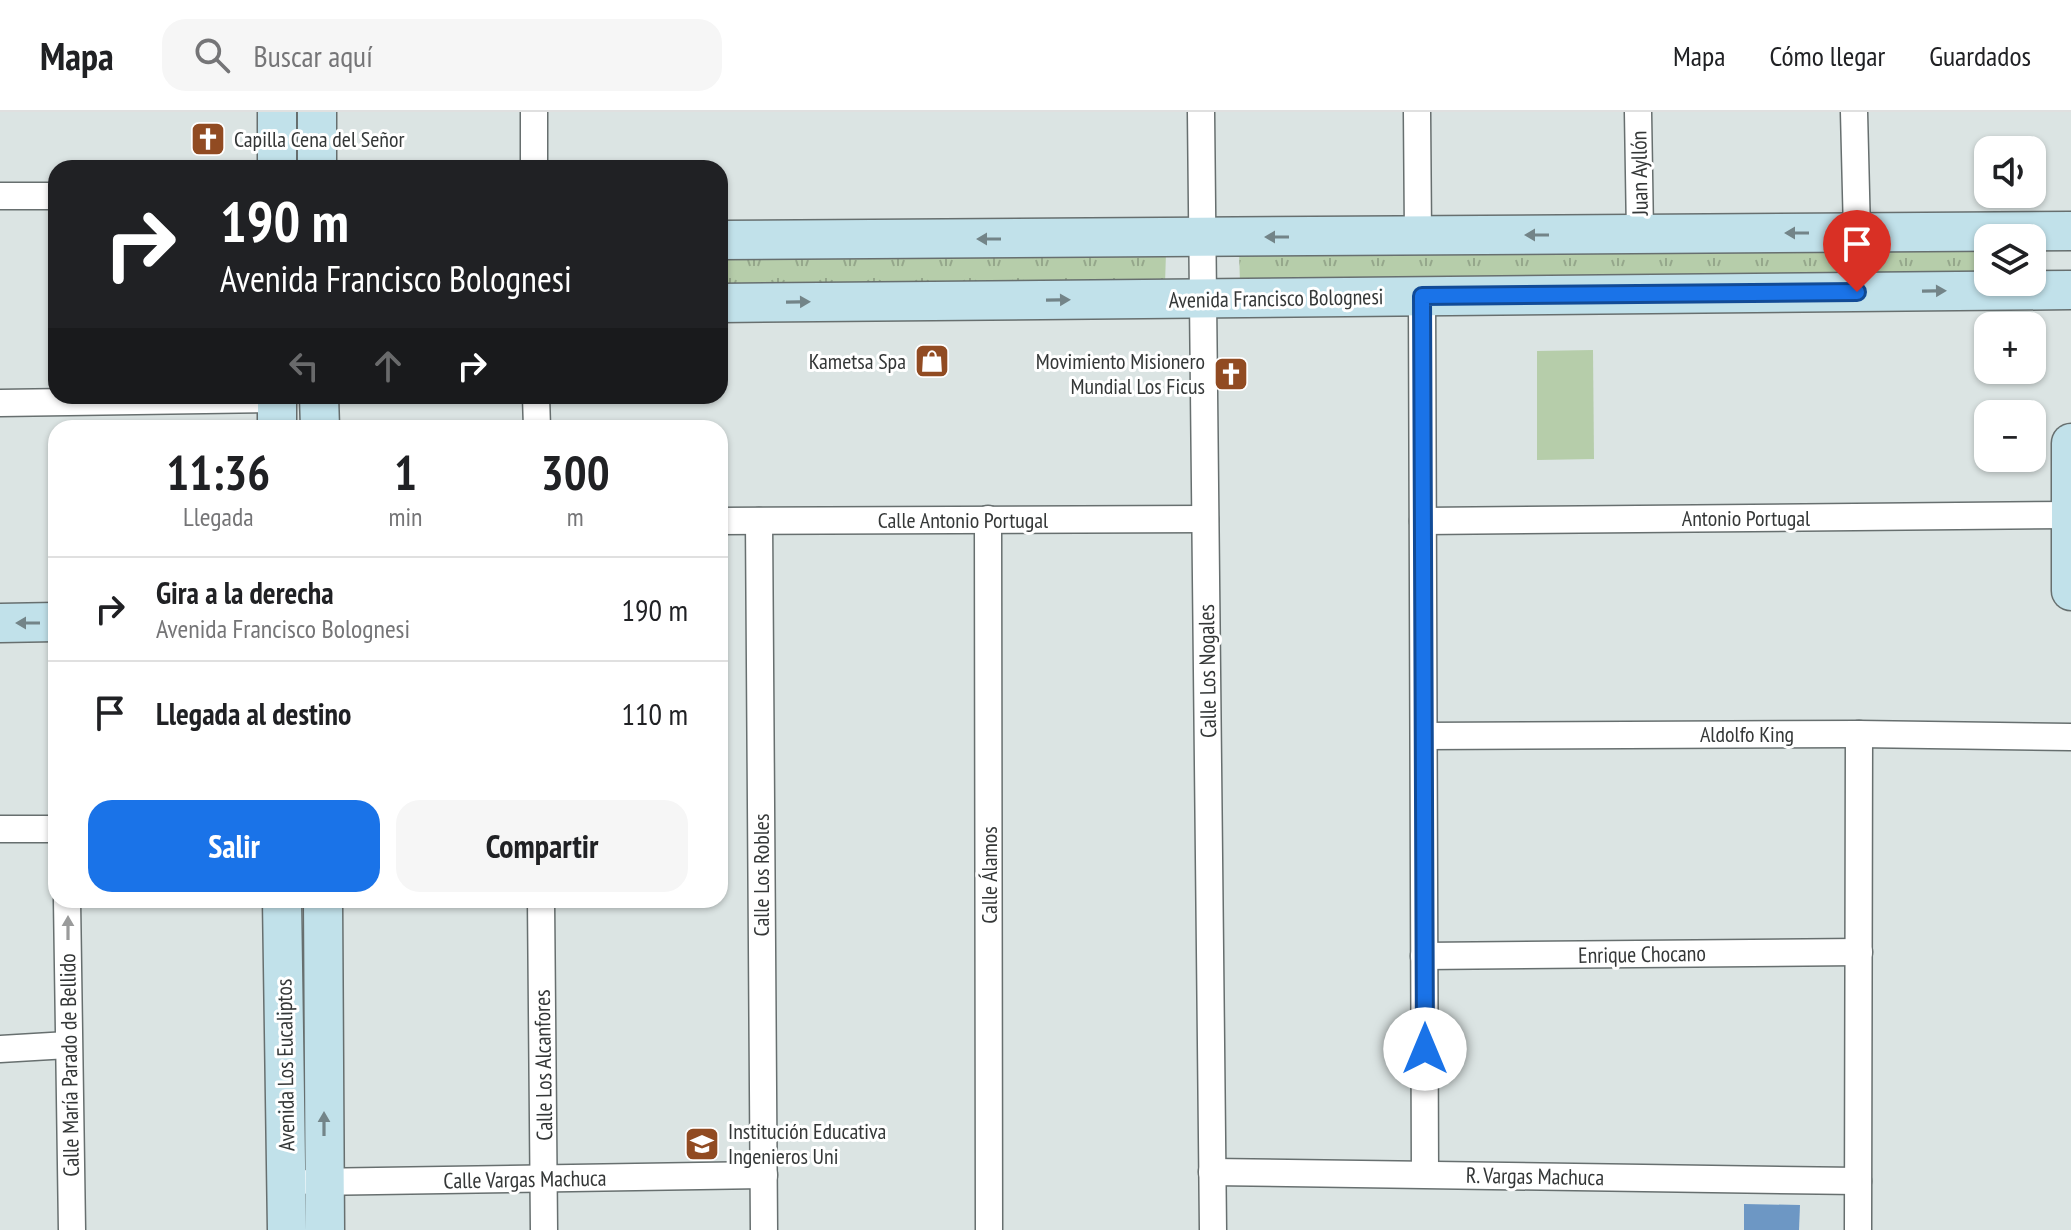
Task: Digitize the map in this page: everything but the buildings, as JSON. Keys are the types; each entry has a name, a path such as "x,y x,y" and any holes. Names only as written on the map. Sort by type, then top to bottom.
{"main road":[{"path":"277,112 277,160"},
{"path":"317,112 317,160"},
{"path":"728,240 2071,231"},
{"name":"Avenida Francisco Bolognesi","path":"728,303 2071,290"},
{"path":"2071,443 2071,591"},
{"path":"0,623 48,622"},
{"name":"Avenida Los Eucaliptos","path":"282,908 287,1230"},
{"name":"Avenida Los Eucaliptos","path":"323,908 325,1230"}],"street":[{"path":"534,112 534,160"},
{"name":"Calle Los Nogales","path":"1201,112 1213,1230"},
{"path":"1417,112 1418,235"},
{"name":"Juan Ayllón","path":"1638,112 1640,234"},
{"path":"1854,112 1857,233"},
{"path":"0,196 48,196"},
{"path":"1422,296 1425,1174"},
{"path":"0,403 48,404"},
{"path":"55,404 277,408"},
{"name":"Antonio Portugal","path":"1423,521 2070,515"},
{"name":"Calle Álamos","path":"988,519 989,1230"},
{"name":"Calle Antonio Portugal","path":"728,521 1205,519"},
{"name":"Calle Los Robles","path":"759,521 764,1230"},
{"path":"1858,1230 1859,734"},
{"name":"Aldolfo King","path":"1424,736 1859,734 2071,737"},
{"path":"0,829 48,829"},
{"name":"Calle María Parado de Bellido","path":"67,908 72,1230"},
{"name":"Calle Los Alcanfores","path":"541,908 544,1230"},
{"name":"Enrique Chocano","path":"1424,956 1859,952"},
{"path":"0,1049 68,1045"},
{"name":"R. Vargas Machuca","path":"1212,1172 1858,1181"},
{"name":"Calle Vargas Machuca","path":"286,1182 764,1175"}],"green space":[{"path":"1974,242 1974,275 1240,284 1239,251"},
{"path":"1166,252 1165,285 728,287 728,257"},
{"path":"1593,350 1594,459 1537,460 1537,351"}],"water":[{"path":"1744,1204 1800,1205 1799,1230 1744,1230"}],"place":[{"name":"Capilla Cena del Señor","path":"208,139"},
{"name":"Kametsa Spa","path":"932,361"},
{"name":"Movimiento Misionero Mundial Los Ficus","path":"1231,374"},
{"name":"Institución Educativa Ingenieros Uni","path":"702,1144"}],"route":[{"path":"1425,1049 1422,296 1857,292"}]}
